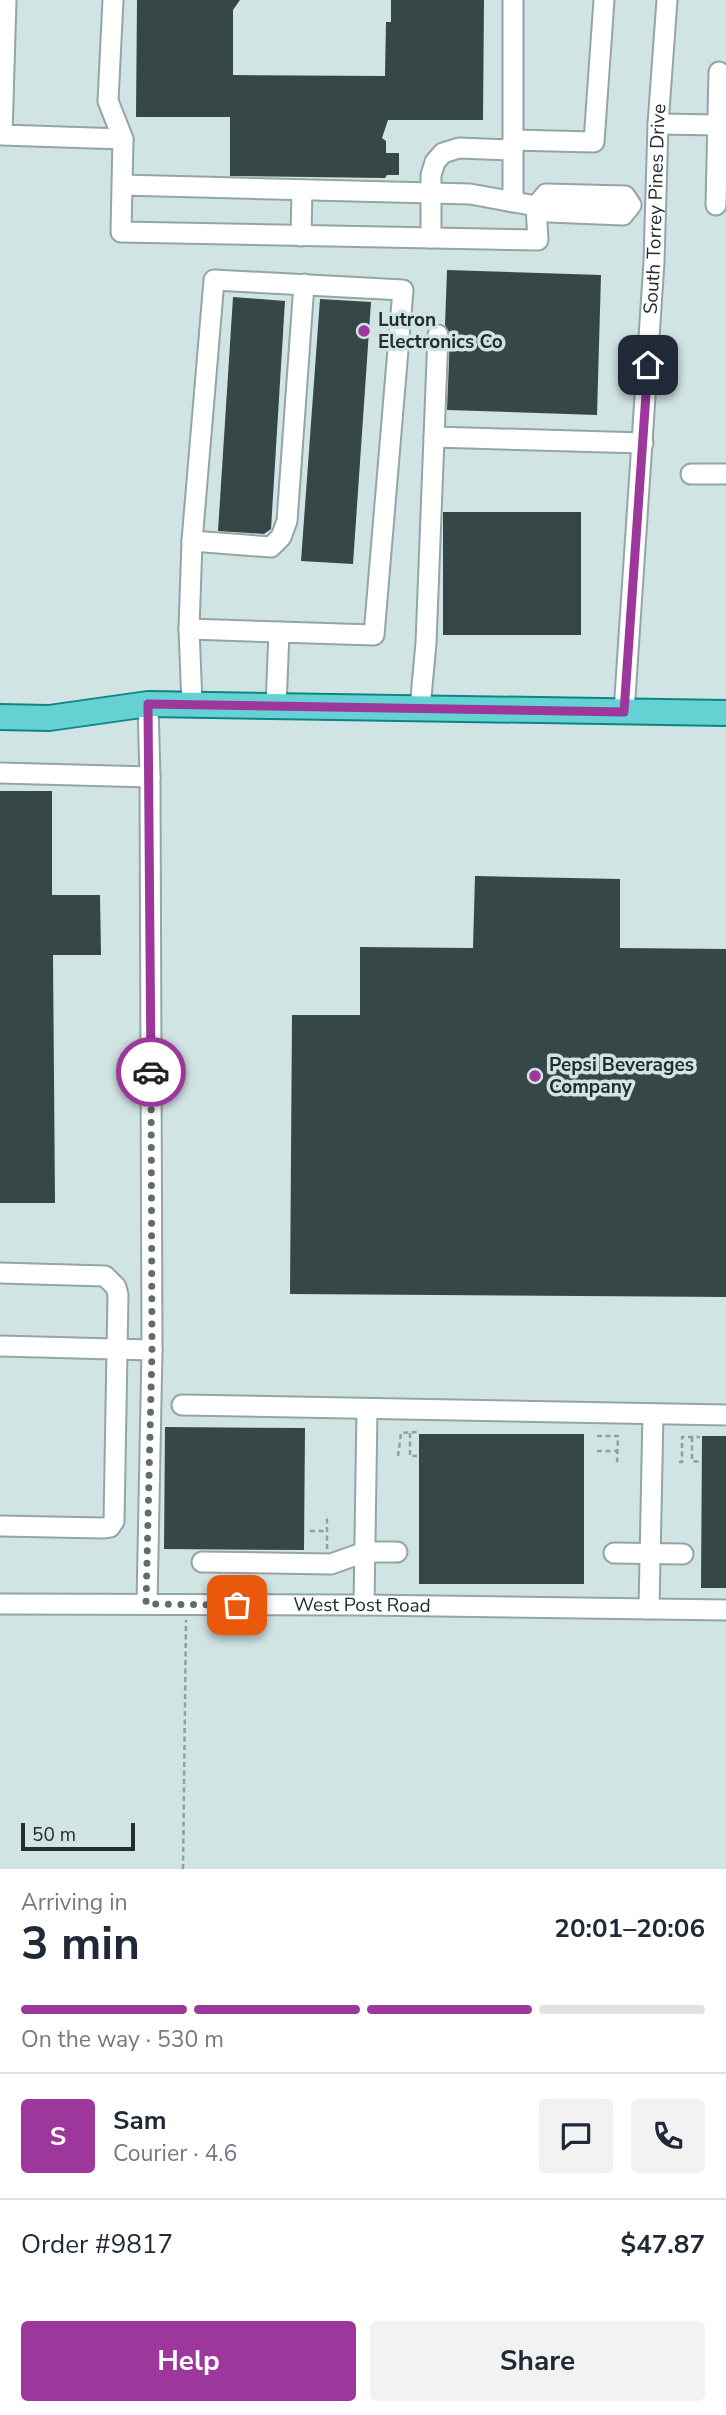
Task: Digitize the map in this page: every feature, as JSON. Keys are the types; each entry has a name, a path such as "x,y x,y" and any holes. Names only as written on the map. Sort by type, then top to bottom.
{"main road":[{"path":"0,717 50,718 148,704 726,713"}],"street":[{"path":"6,0 2,135 123,139"},
{"path":"113,0 108,101 123,139 121,232 538,240 536,206 546,194 625,196 631,205 655,206"},
{"path":"513,0 513,202"},
{"path":"431,238 431,175 435,162 443,153 459,148 594,142 604,0"},
{"name":"South Torrey Pines Drive","path":"624,712 643,443 658,124 667,0"},
{"path":"716,205 719,72"},
{"path":"658,124 718,125"},
{"path":"122,185 470,194 536,206"},
{"path":"301,236 302,190"},
{"path":"188,629 374,635 403,289 214,280 192,541 188,629 192,704"},
{"path":"192,541 271,547 281,537 287,521 304,284"},
{"path":"420,708 426,643 438,335"},
{"path":"434,438 643,443"},
{"path":"691,474 726,474"},
{"path":"275,706 279,632"},
{"path":"146,1604 152,1350 148,704"},
{"path":"0,774 150,777"},
{"path":"0,1273 105,1276 116,1287 118,1295 114,1521 110,1527 103,1528 0,1526"},
{"path":"0,1346 152,1350"},
{"path":"182,1405 726,1415"},
{"path":"364,1605 367,1409"},
{"path":"649,1609 653,1414"},
{"path":"202,1562 331,1564 365,1552 397,1552"},
{"path":"614,1553 682,1554"},
{"name":"West Post Road","path":"0,1604 726,1610"}],"path":[{"path":"398,1456 401,1433 418,1432"},
{"path":"410,1433 410,1456 418,1456"},
{"path":"597,1436 618,1436 617,1461 620,1461"},
{"path":"679,1462 682,1462 681,1437 700,1437"},
{"path":"692,1437 692,1461 700,1462"},
{"path":"597,1451 617,1451"},
{"path":"327,1517 327,1552"},
{"path":"310,1531 327,1531"},
{"path":"183,1869 186,1605"}],"building":[{"path":"137,0 240,0 233,10 233,75 385,76 386,22 391,22 391,0 484,0 483,120 388,120 382,138 386,141 386,153 399,153 399,175 387,175 385,178 230,176 230,117 136,117"},
{"path":"447,270 601,275 597,415 447,410 450,335 445,325"},
{"path":"233,297 285,301 271,529 264,534 218,531"},
{"path":"320,299 371,302 353,564 301,561"},
{"path":"443,512 581,512 581,635 443,635"},
{"path":"0,791 52,791 52,895 100,895 101,955 53,955 55,1203 0,1203"},
{"path":"475,876 620,879 620,948 726,949 726,1297 290,1294 292,1015 360,1015 360,947 473,948"},
{"path":"165,1427 305,1428 304,1550 164,1549"},
{"path":"419,1434 584,1434 584,1584 419,1584"},
{"path":"702,1436 726,1436 726,1588 701,1588"}],"way so far":[{"path":"151,1072 152,1350 146,1604 237,1605"}],"place":[{"name":"Lutron Electronics Co","path":"364,331"},
{"name":"Pepsi Beverages Company","path":"535,1076"}],"route":[{"path":"151,1072 148,704 624,712 648,365"}]}
